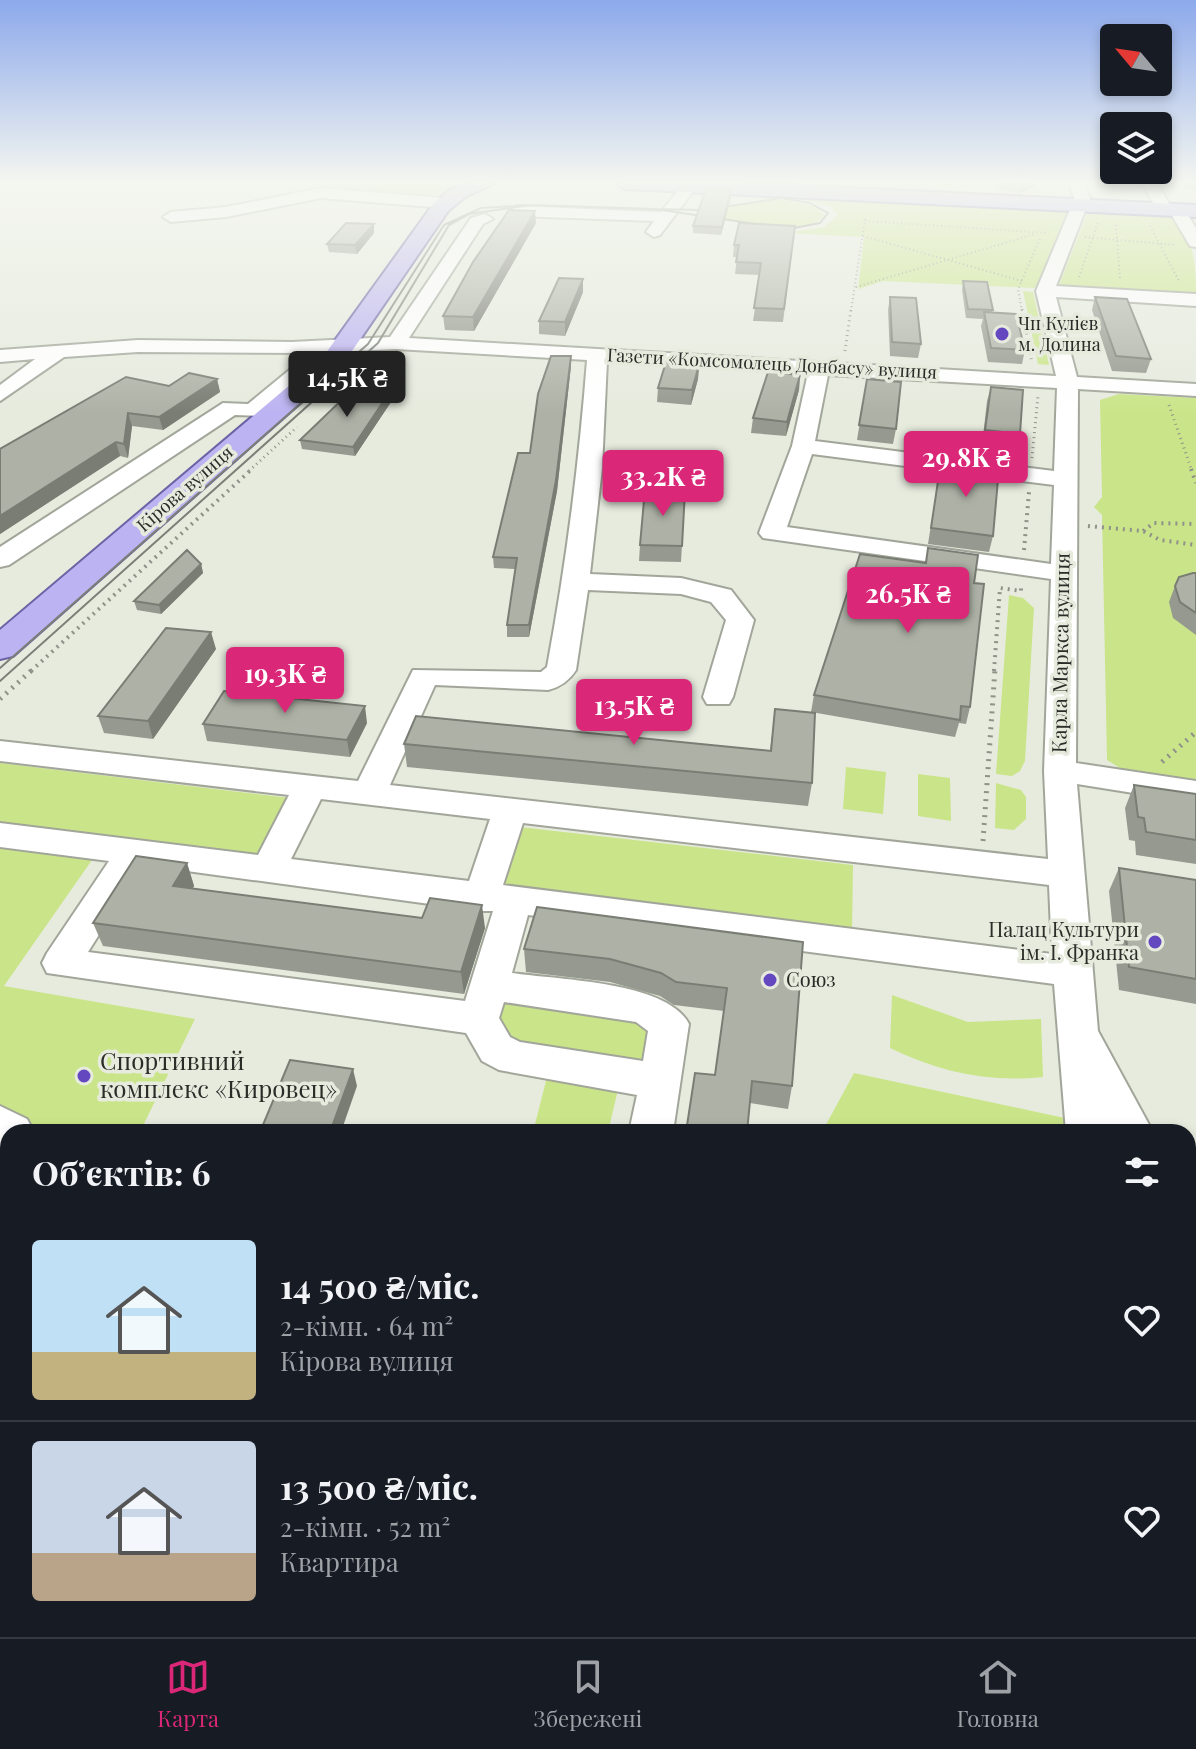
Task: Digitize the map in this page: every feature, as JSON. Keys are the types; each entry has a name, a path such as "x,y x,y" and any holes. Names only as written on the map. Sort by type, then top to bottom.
{"main road":[{"name":"Кірова вулиця","path":"0,648 320,373 404,259"}],"street":[{"path":"396,343 452,259"},
{"path":"1062,259 1055,290 1193,299"},
{"name":"Карла Маркса вулиця","path":"1055,290 1068,382 1060,771 1072,971 1087,1124"},
{"name":"Газети «Комсомолець Донбасу» вулиця","path":"0,356 138,346 396,343 1196,390"},
{"path":"0,559 231,408 253,411 319,356 338,345"},
{"path":"0,395 57,353"},
{"path":"368,796 424,676 548,681 561,670 590,468 597,355"},
{"path":"820,366 803,446 772,533 1062,573"},
{"path":"803,446 1065,479"},
{"path":"576,581 681,586 721,596 740,620 718,697"},
{"path":"0,751 368,796 1065,874"},
{"path":"1060,771 1196,792"},
{"path":"268,870 309,789"},
{"path":"509,812 484,1002 496,1049 514,1058 661,1081"},
{"path":"0,835 1072,971"},
{"path":"132,854 61,963 484,1002 645,1008 669,1024 653,1124"},
{"path":"1077,1027 1127,1124"}],"path":[{"path":"820,366 847,350 860,259"},
{"path":"856,287 947,260 1055,290 1062,259"},
{"path":"1118,259 1121,295"},
{"path":"1169,259 1193,299"},
{"path":"1163,388 1196,483"},
{"path":"1063,523 1143,531 1160,540 1196,545"},
{"path":"1143,531 1154,523 1196,524"},
{"path":"1137,784 1196,732"}],"green space":[{"path":"861,259 1049,259 1035,288 883,281 858,289"},
{"path":"1069,259 1194,259 1196,295 1057,290"},
{"path":"1023,291 1033,292 1049,365 1038,364"},
{"path":"1119,394 1196,398 1196,780 1123,770 1107,760 1102,515 1094,507 1102,497 1100,400"},
{"path":"1009,595 1023,598 1034,608 1025,761 1020,771 1012,776 996,774"},
{"path":"0,763 290,798 259,855 0,822"},
{"path":"846,767 886,772 883,814 843,809"},
{"path":"918,774 950,778 951,821 918,816"},
{"path":"996,783 1021,790 1026,797 1026,819 1014,830 995,828"},
{"path":"511,826 853,865 852,934 491,890"},
{"name":"Cпортивний комплекс «Кировец»","path":"0,845 92,860 4,986 195,1019 144,1124 0,1124"},
{"path":"892,995 968,1022 1041,1019 1043,1077 1003,1078 965,1074 927,1064 890,1048"},
{"path":"516,1000 631,1018 649,1032 644,1067 499,1041 498,1012 506,1003"},
{"path":"548,1073 620,1081 610,1124 535,1124"},
{"path":"854,1073 1074,1120 1074,1124 826,1124"}],"building":[{"path":"475,259 507,259 473,317 443,316"},
{"path":"736,259 791,259 784,309 754,308 761,263 736,262"},
{"path":"559,278 583,279 565,322 539,321"},
{"path":"963,281 987,282 993,310 968,309"},
{"path":"890,297 916,298 921,344 892,342"},
{"path":"1095,297 1127,299 1151,359 1116,356"},
{"path":"984,312 1016,314 1025,350 991,348"},
{"path":"551,356 571,356 556,480 529,625 507,625 517,558 493,557 518,453 530,453 538,394"},
{"path":"666,362 699,365 692,390 658,388"},
{"path":"768,372 800,375 787,422 753,418"},
{"path":"189,373 217,379 159,417 128,413 124,444 116,442 0,516 0,449 126,377 169,386"},
{"path":"867,379 901,382 896,429 859,425"},
{"path":"991,387 1023,390 1020,434 985,430"},
{"path":"351,391 389,393 353,447 300,440"},
{"path":"941,461 999,468 993,536 931,528"},
{"path":"645,489 685,491 682,546 640,545"},
{"path":"928,548 978,555 974,583 984,584 970,707 961,706 960,720 814,695 860,554 926,563"},
{"path":"187,550 201,564 159,605 134,601"},
{"path":"1196,573 1196,613 1180,602 1175,586 1179,577"},
{"path":"166,628 211,632 148,721 98,716"},
{"path":"224,691 365,706 347,740 203,724"},
{"path":"775,709 815,713 812,783 404,744 416,716 771,751"},
{"path":"1134,785 1196,794 1196,840 1146,832 1144,818 1138,817"},
{"path":"136,856 187,863 173,886 422,918 430,898 482,905 461,972 93,923"},
{"path":"1119,868 1196,880 1196,979 1129,967"},
{"path":"537,907 803,942 792,1086 752,1081 748,1124 687,1124 695,1073 715,1075 727,988 676,982 661,973 610,959 524,949"},
{"path":"290,1060 353,1069 333,1124 263,1124"}],"tram line":[{"path":"0,668 368,344 422,259"},
{"path":"0,681 378,343 428,259"}],"place":[{"name":"Чп Кулієв м. Долина","path":"1002,334"},
{"name":"Палац Культури ім. І. Франка","path":"1155,942"},
{"name":"Союз","path":"770,980"},
{"name":"Cпортивний комплекс «Кировец»","path":"84,1076"}]}
